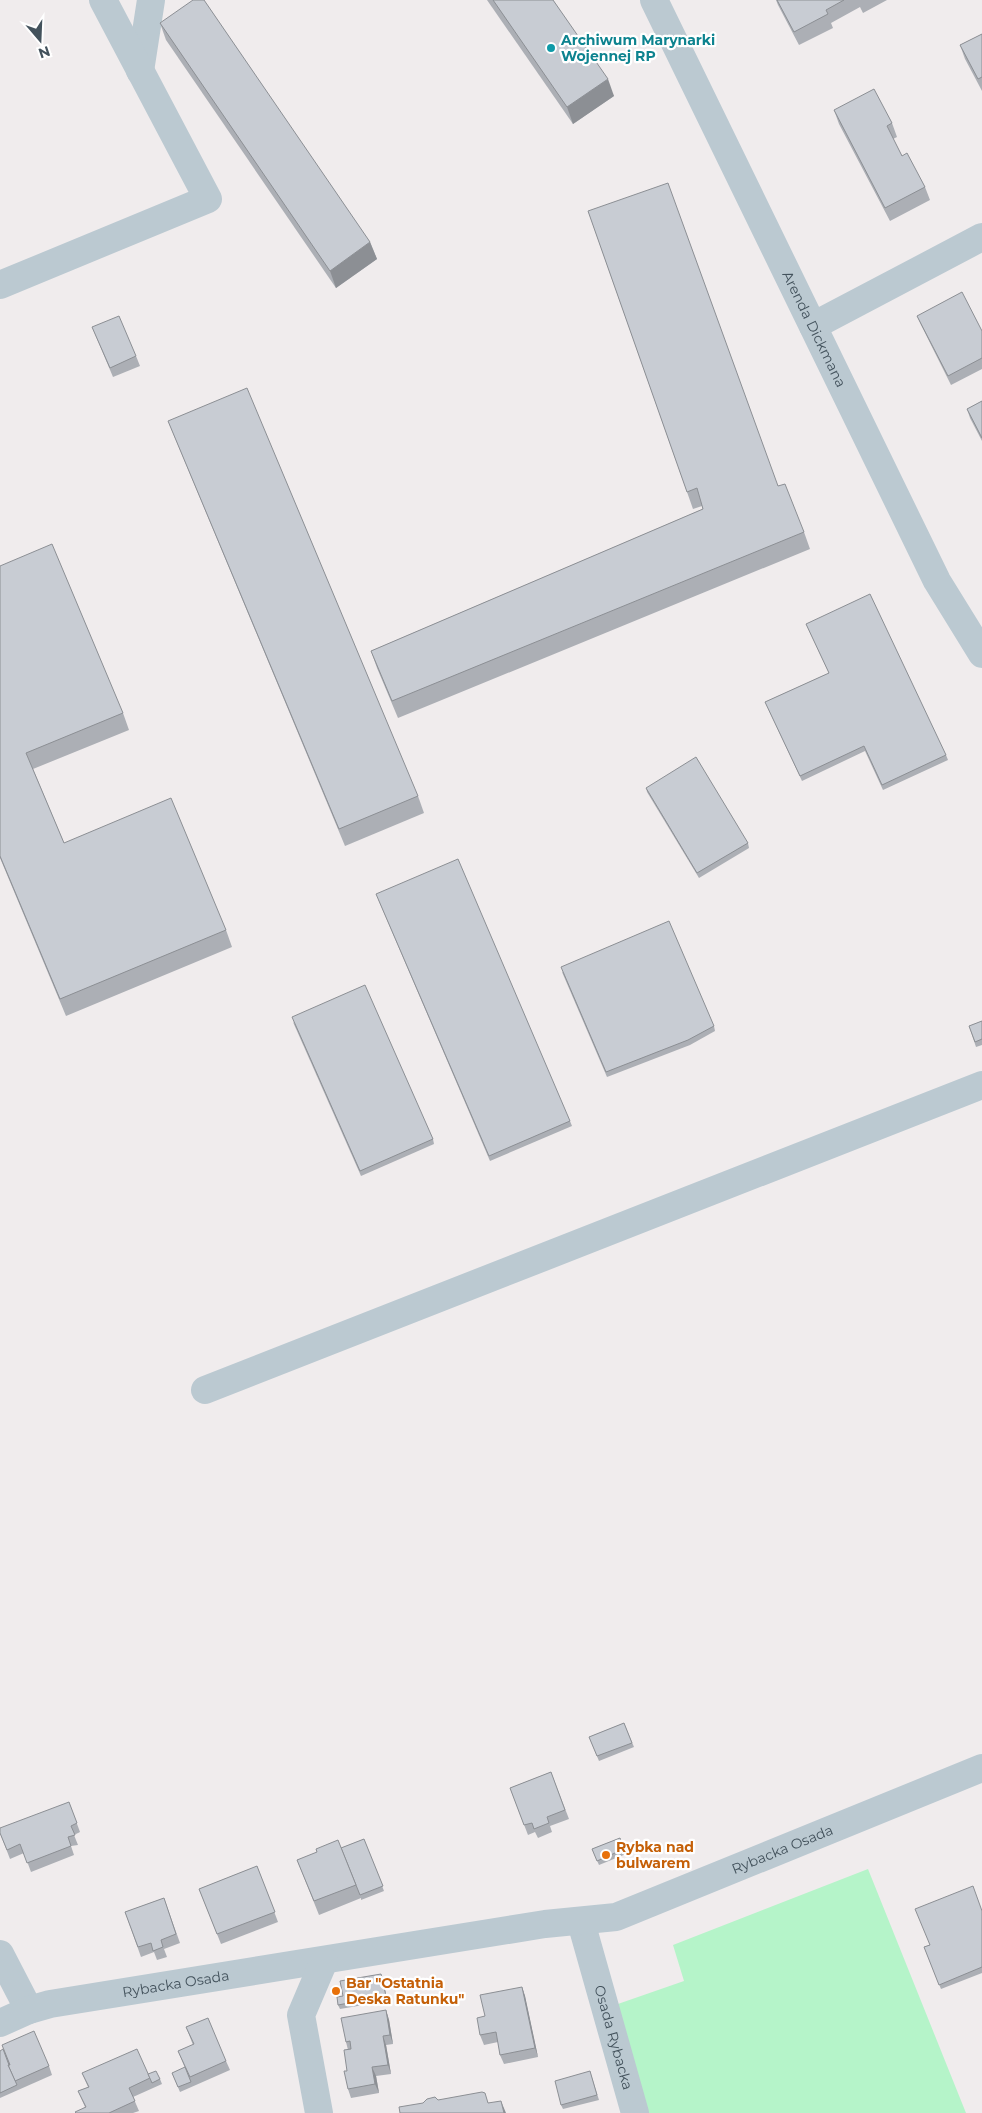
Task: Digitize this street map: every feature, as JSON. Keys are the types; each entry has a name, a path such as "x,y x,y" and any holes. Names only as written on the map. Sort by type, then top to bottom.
{"street":[{"path":"0,285 208,199 104,0"},
{"path":"140,71 152,0"},
{"name":"Arenda Dickmana","path":"654,0 937,581 982,654"},
{"path":"813,326 982,237"},
{"path":"205,1390 982,1085"},
{"name":"Rybacka Osada","path":"0,2023 29,2010 50,2004 545,1924 616,1917 982,1768"},
{"name":"Osada Rybacka","path":"580,1922 635,2113"},
{"path":"0,1954 29,2010"},
{"path":"319,2113 301,2015 324,1961"}],"green space":[{"path":"868,1869 966,2113 646,2113 615,2005 684,1981 673,1945"}],"building":[{"path":"193,0 204,0 370,242 330,271 160,23"},
{"name":"Archiwum Marynarki Wojennej RP","path":"493,0 553,0 608,79 567,107"},
{"path":"777,0 844,0 826,10 828,14 794,32"},
{"path":"982,34 982,77 978,79 960,45"},
{"path":"874,89 892,123 887,126 902,156 907,153 925,187 885,208 834,110"},
{"path":"668,183 778,486 785,484 804,532 392,701 371,651 703,509 697,488 687,492 588,211"},
{"path":"962,292 982,331 982,358 948,376 917,316"},
{"path":"119,316 136,356 110,368 92,327"},
{"path":"247,388 418,796 339,829 168,421"},
{"path":"982,401 982,438 967,409"},
{"path":"52,544 123,713 26,753 64,843 171,798 226,930 60,999 0,856 0,566"},
{"path":"870,594 946,755 882,785 864,746 800,776 765,702 829,673 806,624"},
{"path":"696,757 748,843 697,873 646,788"},
{"path":"458,859 570,1121 489,1156 376,894"},
{"path":"669,921 714,1026 688,1040 606,1072 561,967"},
{"path":"365,985 433,1139 360,1171 292,1017"},
{"path":"982,1021 982,1039 975,1042 969,1026"},
{"path":"624,1723 632,1743 597,1756 589,1737"},
{"path":"551,1772 565,1810 547,1817 549,1823 534,1829 532,1823 524,1825 510,1788"},
{"path":"69,1802 77,1823 71,1826 75,1835 68,1837 71,1846 27,1863 20,1844 7,1850 0,1833 0,1828"},
{"path":"620,1838 624,1849 597,1861 592,1849"},
{"path":"364,1839 383,1886 360,1895 341,1848"},
{"path":"338,1840 356,1885 314,1901 297,1860 317,1852 316,1849"},
{"path":"257,1866 275,1912 217,1934 199,1889"},
{"path":"973,1886 982,1911 982,1967 939,1985 924,1947 930,1945 915,1909"},
{"path":"164,1898 176,1934 161,1940 163,1947 153,1951 151,1943 138,1947 125,1912"},
{"path":"381,1974 386,1996 338,2005 337,1997 343,1996 340,1981"},
{"path":"522,1987 535,2048 500,2055 496,2032 480,2035 477,2018 485,2016 480,1995"},
{"path":"386,2010 390,2035 383,2036 388,2065 372,2067 375,2084 348,2089 344,2071 347,2071 344,2050 351,2049 350,2041 346,2042 341,2018"},
{"path":"208,2018 226,2061 190,2077 178,2051 194,2044 186,2027"},
{"path":"34,2031 49,2066 15,2081 2,2045"},
{"path":"3,2049 17,2085 0,2093 0,2051"},
{"path":"137,2049 150,2078 129,2088 135,2101 109,2113 76,2113 86,2107 78,2091 89,2087 82,2073"},
{"path":"185,2067 191,2082 178,2087 172,2073"},
{"path":"156,2071 160,2079 152,2083 148,2074"},
{"path":"590,2071 597,2095 561,2105 555,2081"},
{"path":"485,2093 488,2103 501,2101 504,2113 400,2113 399,2107 423,2103 427,2099 435,2097 438,2100"}],"place":[{"name":"Archiwum Marynarki Wojennej RP","path":"551,48"},
{"name":"Rybka nad bulwarem","path":"606,1855"},
{"name":"Bar \"Ostatnia Deska Ratunku\"","path":"336,1991"}]}
